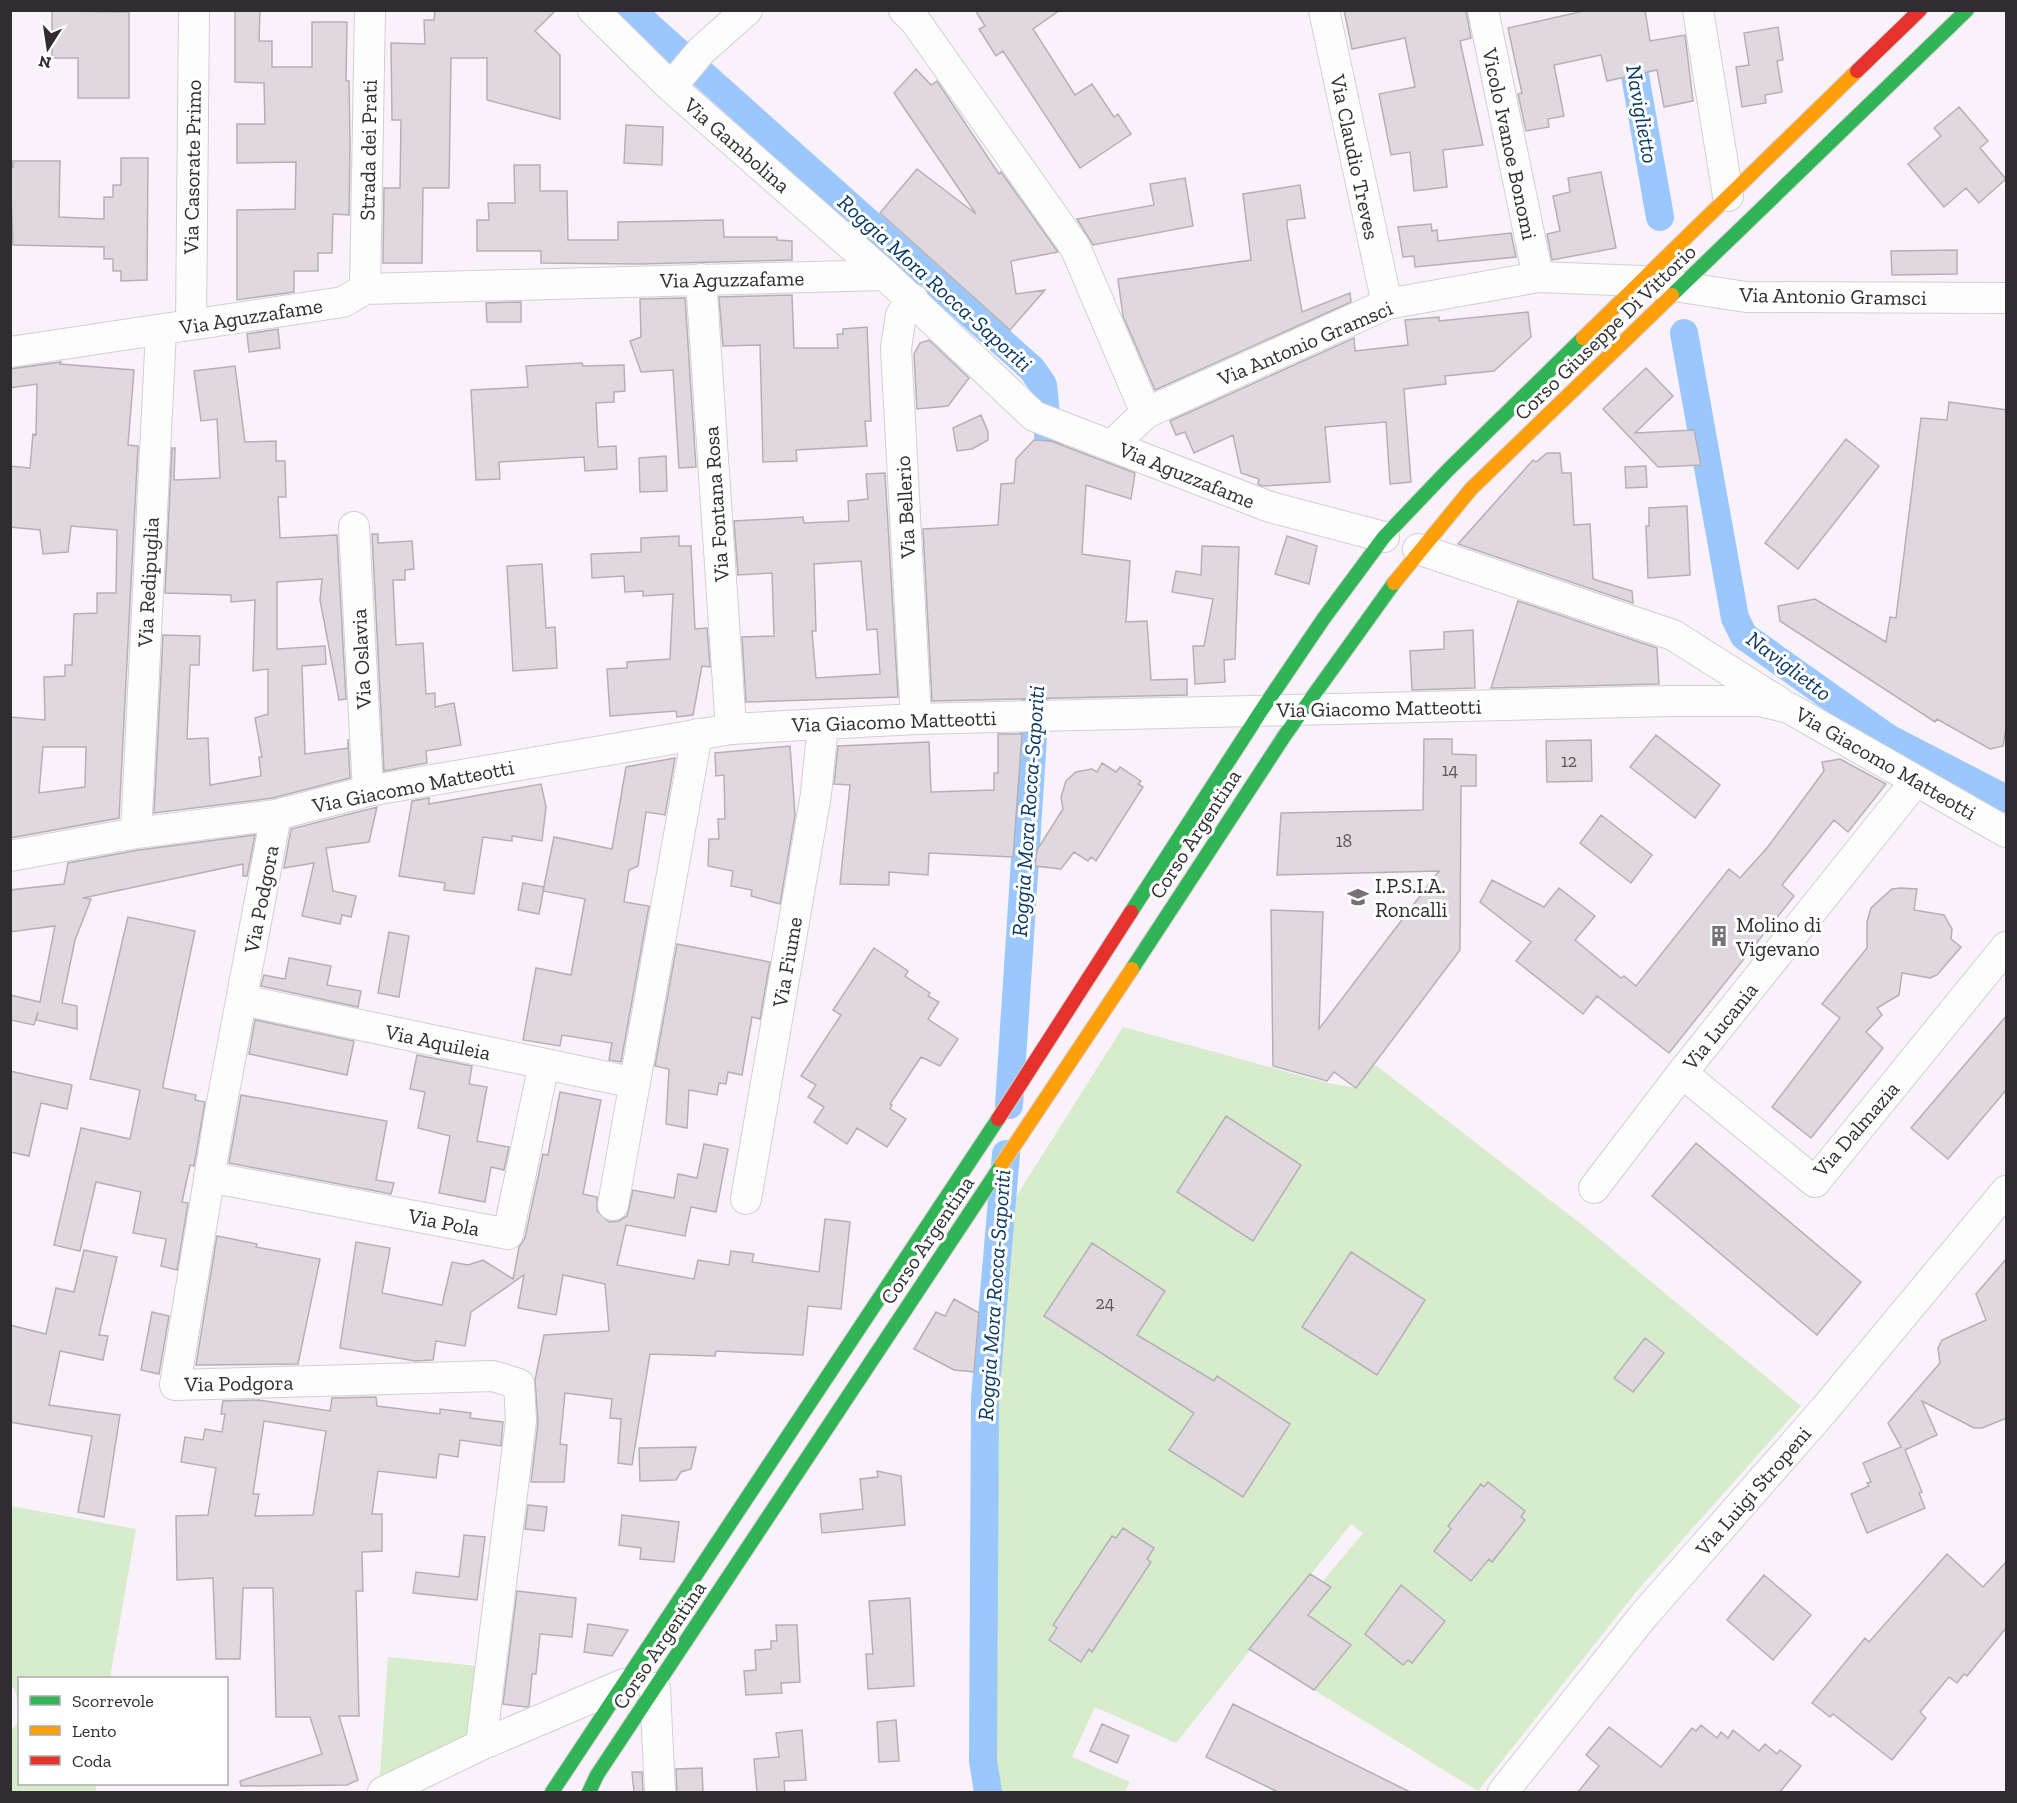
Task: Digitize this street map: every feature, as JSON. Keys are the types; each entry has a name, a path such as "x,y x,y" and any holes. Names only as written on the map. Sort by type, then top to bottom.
{"main road":[{"name":"Corso Giuseppe Di Vittorio","path":"1261,711 1324,618 1384,537 1449,468 1920,10"},
{"name":"Corso Giuseppe Di Vittorio","path":"1300,710 1418,549 1471,489 1683,287 1967,10"},
{"name":"Corso Argentina","path":"589,1792 655,1688 1022,1135 1300,710"},
{"name":"Corso Argentina","path":"552,1792 1023,1080 1261,711"}],"street":[{"name":"Via Casorate Primo","path":"191,324 194,10"},
{"name":"Strada dei Prati","path":"365,289 370,10"},
{"name":"Via Gambolina","path":"592,10 686,69 885,275"},
{"path":"686,69 747,10"},
{"path":"904,10 916,22 1075,246 1146,413"},
{"name":"Via Claudio Treves","path":"1324,10 1387,304"},
{"name":"Vicolo Ivanoe Bonomi","path":"1483,10 1538,277"},
{"path":"1698,10 1728,196"},
{"name":"Via Aguzzafame","path":"10,352 343,302 365,289 885,275 1046,421 1270,507 1384,537"},
{"name":"Via Antonio Gramsci","path":"1112,445 1146,413 1387,304 1538,277 1642,281 1746,297 2007,298"},
{"name":"Via Fontana Rosa","path":"701,279 730,729"},
{"name":"Via Bellerio","path":"913,299 901,315 896,348 915,719"},
{"name":"Via Redipuglia","path":"136,833 161,331"},
{"name":"Via Oslavia","path":"354,527 368,791"},
{"path":"1418,549 1673,635 1789,708"},
{"name":"Via Giacomo Matteotti","path":"10,856 136,833 276,814 368,791 730,729 915,719 1671,701 1760,701 1789,708 1915,782 2007,831"},
{"name":"Via Fiume","path":"746,1199 816,794 823,724"},
{"path":"613,1205 697,734"},
{"name":"Via Lucania","path":"1594,1188 1682,1073 1915,782"},
{"name":"Via Podgora","path":"276,814 175,1385 493,1376 519,1384 520,1421 481,1745"},
{"name":"Via Dalmazia","path":"1682,1073 1815,1182 2007,947"},
{"name":"Via Aquileia","path":"242,1000 635,1083"},
{"name":"Via Pola","path":"210,1177 508,1234 544,1064"},
{"name":"Via Luigi Stropeni","path":"1503,1792 1644,1615 1824,1410 2007,1191"},
{"path":"383,1792 481,1745 624,1684"},
{"path":"655,1688 660,1792"}],"green space":[{"path":"1123,1027 1328,1083 1356,1088 1374,1064 1590,1231 1801,1406 1636,1592 1478,1791 1314,1690 1351,1645 1308,1615 1322,1582 1363,1533 1351,1524 1176,1743 1095,1707 1072,1757 1130,1782 1125,1792 994,1792 991,1769 993,1401 1012,1203"},
{"path":"11,1506 136,1529 110,1677 18,1677 18,1700 14,1688 10,1687"},
{"path":"388,1657 478,1666 469,1736 437,1753 380,1775"},
{"path":"18,1718 18,1785 97,1785 95,1792 11,1792 11,1730 17,1724"}],"building":[{"path":"235,10 260,10 259,41 272,41 272,67 312,67 312,22 347,22 346,81 349,81 350,143 349,215 333,214 332,253 318,253 318,271 294,271 294,292 237,300 237,210 295,209 296,162 237,163 237,124 265,124 264,83 235,82"},
{"path":"435,10 556,10 535,31 560,55 560,119 487,100 487,58 451,58 449,188 423,188 422,263 383,263 384,188 400,188 401,120 392,120 391,43 425,44 424,20 434,20"},
{"path":"975,10 1060,10 1033,29 1075,95 1092,84 1114,117 1118,114 1131,134 1080,168 1003,51 996,56 979,29 985,26"},
{"path":"1344,10 1466,10 1471,38 1460,41 1483,145 1443,150 1447,187 1414,191 1410,152 1391,155 1379,94 1415,87 1405,38 1352,49"},
{"path":"1588,10 1645,10 1650,41 1685,35 1693,101 1664,107 1657,70 1607,81 1601,55 1554,65 1564,116 1548,119 1549,127 1526,131 1518,94 1522,93 1508,28"},
{"path":"52,11 129,12 129,98 78,98 78,58 52,58"},
{"path":"1778,27 1783,60 1777,61 1782,92 1765,95 1766,103 1742,107 1736,67 1749,65 1744,33"},
{"path":"916,69 931,85 937,81 999,174 1001,172 1058,252 1011,261 1016,294 1045,290 1010,330 880,213 917,169 976,214 894,93"},
{"path":"1959,107 1988,141 1980,148 2006,179 1979,203 1966,188 1944,207 1908,164 1941,136 1934,128"},
{"path":"626,125 663,127 662,165 624,163"},
{"path":"121,158 148,158 147,280 121,281 121,271 113,271 113,259 104,259 104,247 13,245 10,167 13,167 13,161 60,161 59,217 104,219 104,197 113,197 113,185 121,185"},
{"path":"514,165 540,165 540,191 567,191 568,240 618,240 618,222 723,220 724,237 777,237 777,240 792,241 792,260 639,264 541,263 541,251 477,251 477,220 489,220 488,203 515,203"},
{"path":"1601,172 1616,248 1552,260 1547,234 1560,231 1553,196 1570,192 1568,178"},
{"path":"1185,178 1193,226 1093,245 1077,219 1154,205 1150,184"},
{"path":"1300,185 1305,218 1287,220 1287,226 1302,312 1350,293 1351,302 1155,390 1123,316 1118,279 1251,260 1243,194"},
{"path":"1431,224 1432,231 1437,230 1438,241 1511,233 1516,257 1415,267 1414,256 1403,257 1398,227"},
{"path":"1957,250 1957,274 1892,275 1891,251"},
{"path":"792,295 794,348 838,348 837,334 843,334 843,329 867,327 871,421 865,421 867,446 796,450 797,461 763,462 760,345 723,346 719,297"},
{"path":"685,298 696,467 679,468 673,370 641,372 630,341 641,337 640,299"},
{"path":"521,302 521,322 487,322 486,303"},
{"path":"1528,312 1531,337 1494,371 1445,376 1446,384 1404,389 1411,482 1390,484 1386,422 1325,427 1330,482 1262,486 1258,484 1259,479 1241,473 1233,435 1194,453 1185,432 1176,435 1170,421 1354,338 1355,351 1408,345 1405,320 1439,317 1439,321"},
{"path":"278,329 280,348 249,352 247,334"},
{"path":"929,340 969,378 948,406 917,409 914,354 920,343"},
{"path":"61,362 60,364 134,370 128,445 138,446 119,818 10,838 10,717 45,720 44,677 65,676 65,665 72,665 74,614 97,613 97,593 116,593 117,530 71,526 68,552 43,554 40,530 10,527 10,466 30,468 33,434 36,435 37,384 10,388 10,369","holes":["43,747 86,747 85,787 39,793"]},
{"path":"582,363 583,366 624,365 625,391 614,392 614,402 596,403 598,447 616,446 617,469 585,471 584,457 499,462 500,479 476,480 471,390 528,387 526,366"},
{"path":"235,366 245,442 276,441 276,461 285,461 286,497 278,497 280,538 337,535 346,699 339,700 320,600 322,579 277,582 277,649 325,646 326,664 302,666 305,754 348,748 348,739 350,778 273,798 154,813 163,635 200,636 199,665 190,665 187,739 208,738 210,785 261,776 259,757 262,757 255,718 268,714 268,669 253,671 255,600 231,602 231,595 165,593 172,448 175,448 174,480 220,478 217,419 201,421 194,371"},
{"path":"1646,368 1673,396 1635,433 1694,430 1701,465 1658,467 1603,409"},
{"path":"1949,402 2007,410 2007,721 2003,746 1990,749 1937,719 1935,722 1780,621 1778,606 1815,599 1886,642 1890,617 1896,618 1921,418 1947,420"},
{"path":"981,415 988,432 988,440 972,449 957,451 953,428"},
{"path":"1846,439 1879,466 1798,569 1765,543"},
{"path":"1034,440 1051,441 1135,473 1131,499 1086,485 1082,554 1130,561 1126,622 1147,621 1151,680 1187,679 1187,695 932,701 923,529 998,525 1001,484 1014,483 1016,459"},
{"path":"1547,453 1560,453 1562,473 1571,473 1574,525 1590,524 1593,579 1632,591 1633,603 1458,544 1533,460 1536,462"},
{"path":"666,456 667,491 640,492 639,458"},
{"path":"1646,466 1647,487 1626,488 1625,467"},
{"path":"885,473 898,697 746,702 742,637 774,636 772,573 738,575 734,521 803,517 804,523 849,521 848,501 868,499 866,474","holes":["861,561 867,630 877,629 880,674 816,678 812,631 816,631 814,564"]},
{"path":"1687,506 1690,575 1648,578 1646,526 1649,526 1649,508"},
{"path":"372,534 378,534 378,543 412,541 414,569 405,570 405,580 393,580 396,645 423,643 426,694 435,693 435,707 454,703 461,745 426,751 427,763 384,771"},
{"path":"679,536 679,546 691,546 695,629 707,628 710,667 702,666 693,715 677,717 676,711 610,716 607,669 627,668 627,662 670,659 673,594 643,596 643,591 625,592 624,576 592,578 591,554 641,552 641,538"},
{"path":"1287,536 1317,546 1309,584 1275,574"},
{"path":"1202,546 1239,547 1235,659 1224,660 1225,682 1195,684 1193,646 1204,646 1213,599 1172,592 1176,571 1201,575"},
{"path":"542,564 546,628 555,627 557,668 513,671 507,566"},
{"path":"1518,601 1657,648 1659,684 1491,688"},
{"path":"1473,630 1475,688 1412,690 1410,651 1444,649 1444,632"},
{"path":"998,734 1022,734 1013,857 929,853 928,875 889,872 889,885 840,884 850,785 834,784 838,746 929,742 931,792 994,790 994,773 998,773"},
{"path":"1656,735 1720,785 1695,818 1630,767"},
{"path":"1424,739 1452,739 1452,754 1476,755 1476,786 1461,786 1460,950 1356,1088 1334,1072 1327,1081 1273,1066 1271,910 1323,912 1319,1029 1439,871 1277,875 1281,813 1423,810"},
{"path":"1591,740 1592,781 1547,782 1546,741"},
{"path":"790,746 795,815 780,904 751,896 752,890 731,886 733,871 708,866 709,839 719,839 718,819 725,819 724,775 716,776 715,753"},
{"path":"675,758 665,815 646,812 638,866 629,870 624,902 649,906 621,1062 609,1060 612,1043 562,1035 560,1046 523,1040 536,968 571,975 585,899 543,891 554,837 612,849 626,767"},
{"path":"1840,759 1886,784 1848,832 1834,820 1782,885 1794,896 1669,1053 1597,996 1583,1014 1516,961 1531,942 1480,902 1492,880 1544,907 1559,888 1595,916 1575,940 1621,978 1624,976 1636,986 1729,869 1740,878 1767,848 1824,771 1822,762"},
{"path":"1102,763 1116,772 1120,767 1141,781 1138,784 1143,787 1096,861 1091,857 1088,861 1074,852 1061,869 1035,866 1037,850 1063,809 1061,797 1066,781 1076,772 1092,769 1097,772"},
{"path":"541,784 546,807 542,841 512,836 512,841 483,837 474,894 444,890 445,883 399,876 412,801 429,798 429,804"},
{"path":"377,807 369,842 326,848 333,891 356,896 351,917 342,915 340,924 302,916 314,863 284,868 291,829"},
{"path":"1601,815 1652,855 1631,883 1580,843"},
{"path":"255,835 247,876 243,876 243,864 83,898 91,899 75,940 62,1003 77,1006 77,1029 36,1020 38,1012 34,1025 10,1020 10,995 40,1002 55,926 10,932 10,890 64,884 68,863 139,850"},
{"path":"523,883 544,887 539,914 518,910"},
{"path":"1892,889 1917,889 1914,910 1944,915 1952,929 1951,939 1961,947 1937,975 1930,978 1902,973 1899,995 1877,1008 1882,1015 1866,1032 1883,1048 1811,1138 1772,1107 1840,1018 1822,1004 1867,948 1867,922 1871,908"},
{"path":"128,917 195,931 163,1085 163,1088 196,1095 195,1100 205,1102 194,1166 190,1165 182,1202 188,1203 177,1270 161,1266 166,1239 133,1233 141,1192 96,1182 80,1251 54,1245 81,1128 130,1139 140,1090 90,1079"},
{"path":"389,932 409,936 399,997 378,993"},
{"path":"677,944 770,962 760,1019 752,1017 742,1075 728,1072 726,1084 719,1083 717,1095 689,1090 687,1128 666,1124 669,1069 655,1066"},
{"path":"874,948 908,971 905,976 930,993 928,996 939,1002 928,1019 958,1039 940,1066 921,1057 890,1104 892,1105 890,1109 906,1119 887,1147 857,1128 847,1144 814,1122 824,1107 808,1097 816,1085 801,1076 841,1015 833,1010"},
{"path":"289,958 331,966 327,985 361,991 358,1007 261,986 264,975 285,979"},
{"path":"2007,1015 2007,1089 1948,1159 1911,1128"},
{"path":"255,1020 354,1041 347,1075 249,1054"},
{"path":"417,1055 472,1066 469,1084 487,1087 477,1141 509,1147 504,1170 491,1167 485,1202 439,1193 450,1136 418,1128 425,1092 410,1089"},
{"path":"10,1071 72,1085 67,1109 41,1103 29,1156 10,1152"},
{"path":"560,1092 601,1100 583,1194 597,1197 597,1211 609,1222 619,1221 627,1216 633,1190 674,1198 678,1174 697,1178 704,1144 728,1149 716,1212 691,1207 685,1236 626,1225 617,1265 694,1279 698,1260 729,1265 731,1251 754,1254 752,1262 819,1272 825,1219 850,1222 841,1309 808,1306 803,1355 716,1351 715,1356 650,1354 632,1465 618,1463 621,1419 610,1418 612,1399 565,1393 560,1444 567,1445 564,1482 531,1482 538,1423 535,1380 544,1335 609,1331 605,1284 563,1275 556,1315 518,1308 524,1275 471,1312 465,1346 436,1341 433,1360 415,1361 340,1348 356,1242 390,1248 382,1293 442,1305 452,1262 468,1265 483,1260 513,1279 519,1247 525,1238 543,1154 548,1155"},
{"path":"241,1095 387,1121 376,1180 394,1183 391,1194 229,1163"},
{"path":"1226,1116 1301,1165 1253,1241 1177,1192"},
{"path":"1696,1143 1861,1282 1817,1335 1652,1196"},
{"path":"217,1236 257,1244 256,1247 320,1259 298,1364 196,1365"},
{"path":"1092,1243 1165,1291 1137,1335 1214,1381 1217,1376 1290,1424 1243,1497 1169,1450 1194,1413 1044,1316"},
{"path":"84,1250 117,1257 99,1335 108,1336 103,1360 60,1351 49,1405 120,1415 104,1517 78,1512 92,1436 10,1422 10,1325 46,1334 56,1288 74,1292"},
{"path":"1351,1252 1425,1300 1377,1375 1302,1327"},
{"path":"2007,1258 2007,1418 1982,1428 1974,1428 1922,1401 1937,1435 1905,1450 1922,1492 1919,1493 1925,1508 1867,1533 1851,1494 1869,1486 1867,1483 1871,1482 1863,1463 1901,1447 1888,1423 1940,1363 1938,1348 1942,1340 1986,1320 1976,1294"},
{"path":"954,1299 979,1313 974,1372 954,1370 914,1349 936,1312 945,1316"},
{"path":"152,1312 169,1316 159,1374 141,1370"},
{"path":"1645,1338 1664,1353 1633,1392 1614,1378"},
{"path":"376,1397 377,1406 440,1414 440,1409 471,1413 470,1418 503,1422 501,1446 460,1440 458,1457 439,1454 436,1478 378,1471 372,1514 382,1514 382,1551 362,1552 363,1591 356,1591 359,1716 339,1716 358,1780 347,1785 241,1786 240,1781 322,1754 310,1717 276,1717 273,1588 243,1588 240,1659 216,1659 213,1578 177,1580 176,1516 208,1515 216,1468 181,1462 185,1437 203,1440 205,1429 222,1432 225,1414 221,1414 223,1401 259,1400 330,1411 332,1398","holes":["264,1421 326,1431 313,1515 255,1516 259,1494 253,1494"]},
{"path":"696,1447 691,1469 681,1472 676,1480 640,1481 639,1448"},
{"path":"877,1471 901,1476 905,1525 822,1533 820,1514 863,1509 860,1479 878,1477"},
{"path":"1488,1482 1525,1511 1521,1517 1525,1520 1492,1562 1489,1559 1471,1581 1434,1551 1451,1529 1448,1526 1481,1484 1484,1487"},
{"path":"528,1505 547,1507 544,1531 525,1529"},
{"path":"622,1515 679,1522 674,1562 640,1559 641,1548 619,1545"},
{"path":"1123,1528 1154,1548 1147,1559 1151,1562 1092,1652 1089,1649 1081,1662 1049,1640 1057,1628 1053,1625 1112,1536 1116,1538"},
{"path":"464,1535 485,1537 477,1600 413,1593 416,1572 459,1577"},
{"path":"1947,1554 1983,1587 2007,1561 2007,1627 1967,1676 1964,1674 1957,1683 1949,1677 1920,1712 1926,1718 1892,1760 1833,1714 1830,1717 1812,1703 1865,1638 1869,1642"},
{"path":"1310,1574 1331,1587 1308,1615 1351,1645 1314,1690 1249,1649"},
{"path":"1764,1575 1811,1615 1773,1660 1727,1620"},
{"path":"1401,1585 1445,1621 1412,1663 1408,1660 1403,1665 1365,1634"},
{"path":"517,1591 576,1598 572,1637 540,1634 536,1674 532,1674 529,1706 526,1707 503,1704"},
{"path":"910,1598 914,1686 868,1689 866,1654 873,1654 869,1601"},
{"path":"588,1624 628,1630 612,1656 584,1652"},
{"path":"776,1625 797,1625 800,1682 781,1683 782,1693 746,1695 744,1671 756,1670 755,1650 771,1649 771,1641 777,1641"},
{"path":"1233,1704 1410,1792 1278,1792 1206,1757"},
{"path":"896,1720 899,1761 879,1762 877,1722"},
{"path":"1102,1724 1129,1736 1117,1763 1090,1751"},
{"path":"1701,1725 1717,1738 1721,1732 1728,1738 1733,1730 1759,1751 1765,1744 1777,1754 1780,1750 1801,1766 1780,1792 1578,1792 1599,1766 1586,1755 1609,1727 1661,1767 1692,1728 1696,1731"},
{"path":"802,1730 806,1780 784,1781 785,1792 757,1792 754,1759 779,1757 776,1733"},
{"path":"702,1768 703,1792 677,1792 676,1769"},
{"path":"632,1772 642,1772 643,1792 634,1792"}],"waterway":[{"name":"Roggia Mora Rocca-Saporiti","path":"631,10 1032,369 1043,385 1049,443 1047,479"},
{"name":"Naviglietto","path":"1628,36 1660,217"},
{"name":"Naviglietto","path":"1684,333 1735,618 1744,636 1888,738 2006,799"},
{"name":"Roggia Mora Rocca-Saporiti","path":"1009,1105 1038,660"},
{"name":"Roggia Mora Rocca-Saporiti","path":"988,1792 983,1761 985,1398 1006,1154"}],"traffic: fast":[{"path":"1672,295 1967,10"},
{"path":"1131,912 1261,711 1324,618 1384,537 1449,469 1583,338"},
{"path":"1132,969 1285,735 1394,583"},
{"path":"552,1792 998,1119"},
{"path":"589,1792 597,1775 1002,1164"}],"traffic: slow":[{"path":"1583,338 1857,71"},
{"path":"1394,583 1471,489 1672,295"},
{"path":"1002,1164 1132,969"}],"traffic: jam":[{"path":"1857,71 1920,10"},
{"path":"998,1119 1131,912"}],"place":[{"name":"I.P.S.I.A. Roncalli","path":"1358,897"},
{"name":"Molino di Vigevano","path":"1719,936"}]}
